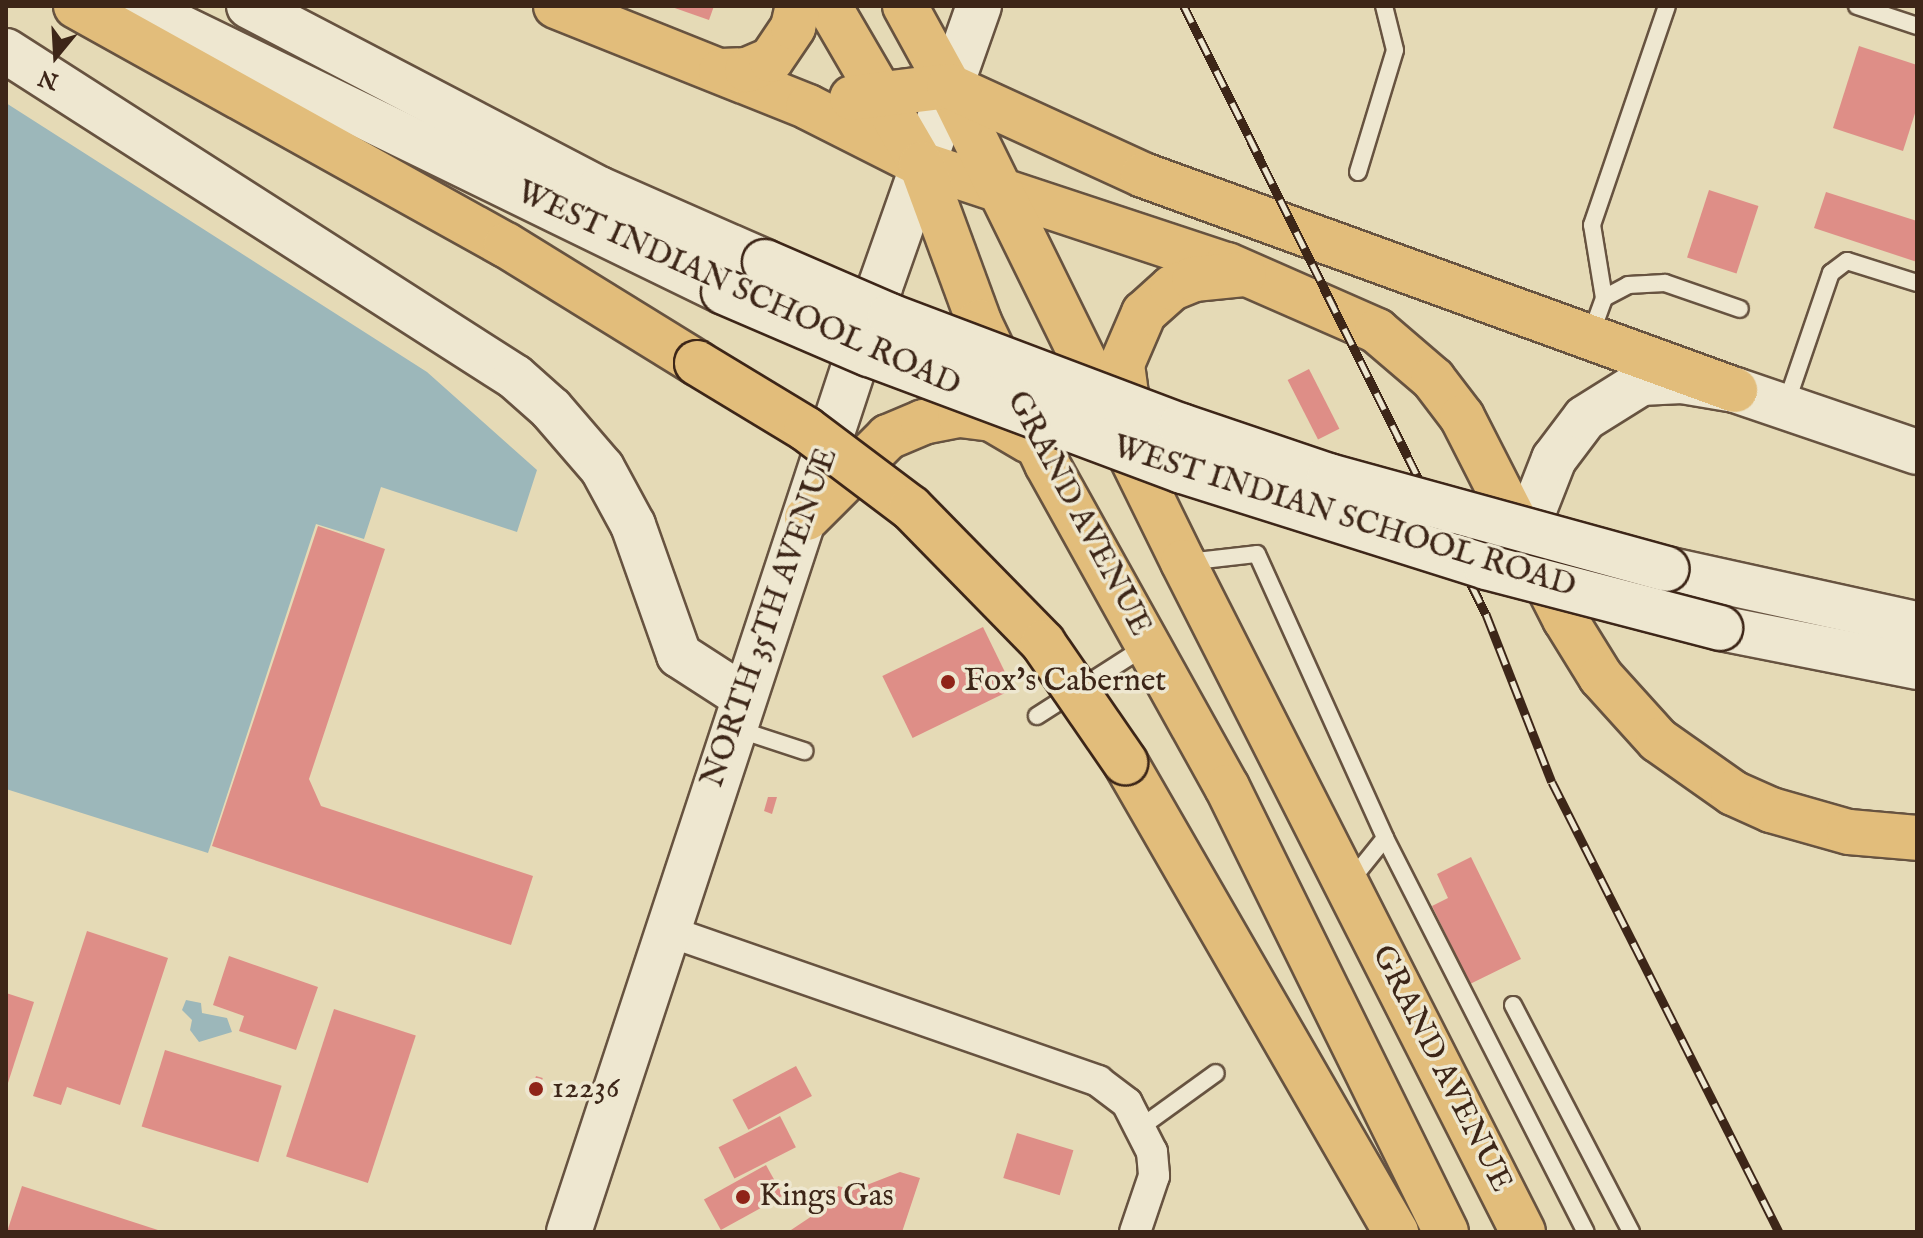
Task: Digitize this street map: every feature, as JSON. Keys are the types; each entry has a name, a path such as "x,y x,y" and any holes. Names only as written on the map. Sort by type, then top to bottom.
{"highway":[{"path":"76,6 506,245 806,429 911,508 1043,643 1125,762 1396,1232"},
{"path":"556,6 808,107 921,164 997,186 1251,274 1377,331 1433,379 1462,417 1538,568 1601,677 1658,740 1692,767 1733,793 1813,825 1917,838"},
{"path":"721,71 747,70 771,60 793,27 798,6"},
{"name":"GRAND AVENUE","path":"829,6 921,164 979,322 1047,464 1227,787 1274,889 1446,1232"},
{"name":"GRAND AVENUE","path":"905,6 949,86 1183,562 1523,1232"},
{"path":"808,107 877,93 949,86 1143,175 1589,340 1735,390"},
{"path":"1142,480 1121,383 1131,337 1144,313 1172,288 1215,275 1251,274"},
{"path":"807,518 888,437 940,418 992,419 1030,442 1047,464"},
{"path":"1274,889 1341,872"}],"main road":[{"name":"WEST INDIAN SCHOOL ROAD","path":"137,6 724,292 869,354 1182,471 1486,567 1720,628 1917,667"},
{"name":"WEST INDIAN SCHOOL ROAD","path":"249,6 599,189 890,316 1181,426 1329,476 1666,569 1917,624"},
{"name":"NORTH 35TH AVENUE","path":"569,1232 665,930 807,518 921,164 979,6"},
{"path":"6,51 515,377 551,409 602,468 633,525 679,655 738,712"},
{"path":"1538,568 1534,510 1554,459 1585,418 1622,392 1651,381 1735,390 1917,452"}],"street":[{"path":"665,930 1098,1081 1127,1103 1152,1152 1154,1176 1135,1232"}],"lane":[{"path":"1358,172 1395,50 1384,6"},
{"path":"1589,340 1604,298 1592,225 1667,6"},
{"path":"1857,6 1917,26"},
{"path":"1785,407 1831,273 1847,261 1917,283"},
{"path":"1604,298 1628,285 1665,283 1740,309"},
{"path":"1183,562 1257,554 1385,838 1586,1232"},
{"path":"1037,716 1148,645"},
{"path":"738,712 804,751"},
{"path":"1341,872 1385,838"},
{"path":"1513,1005 1631,1232"},
{"path":"1141,1127 1216,1073"}],"water":[{"path":"6,103 427,372 537,470 517,532 381,487 364,539 316,524 208,853 6,789"},
{"path":"186,1000 201,1003 202,1013 227,1018 232,1032 199,1042 190,1030 192,1020 182,1010"}],"building":[{"path":"669,6 714,6 709,20"},
{"path":"1859,46 1917,65 1917,107 1903,151 1833,128"},
{"path":"1709,190 1758,206 1737,274 1687,258"},
{"path":"1826,192 1917,221 1917,262 1814,228"},
{"path":"1309,369 1339,429 1318,440 1288,380"},
{"path":"318,526 385,549 309,779 321,806 533,876 511,945 212,846"},
{"name":"Fox's Cabernet","path":"983,627 1013,689 913,738 882,676"},
{"path":"768,797 777,797 772,814 764,811"},
{"path":"1471,857 1521,959 1470,984 1432,906 1448,898 1437,874"},
{"path":"87,931 168,958 120,1105 67,1087 61,1105 33,1096"},
{"path":"229,956 318,987 296,1050 239,1031 244,1016 213,1005"},
{"path":"6,993 34,1002 7,1086 6,1086"},
{"path":"334,1009 416,1036 368,1183 286,1156"},
{"path":"165,1050 282,1086 258,1162 142,1127"},
{"name":"Kings Gas","path":"796,1066 812,1096 748,1130 732,1100"},
{"path":"536,1076 543,1078 538,1093 532,1091"},
{"name":"Kings Gas","path":"780,1116 796,1147 734,1179 719,1147"},
{"path":"1017,1133 1073,1150 1060,1195 1003,1178"},
{"name":"Kings Gas","path":"766,1165 783,1196 721,1230 704,1199"},
{"path":"900,1172 920,1178 902,1232 788,1232 833,1202 838,1186 854,1190"},
{"path":"22,1186 161,1231 161,1232 7,1232"}],"railway":[{"path":"1184,6 1486,614 1552,782 1779,1232"}],"place":[{"name":"Fox's Cabernet","path":"948,682"},
{"name":"12236","path":"536,1089"},
{"name":"Kings Gas","path":"743,1197"}]}
